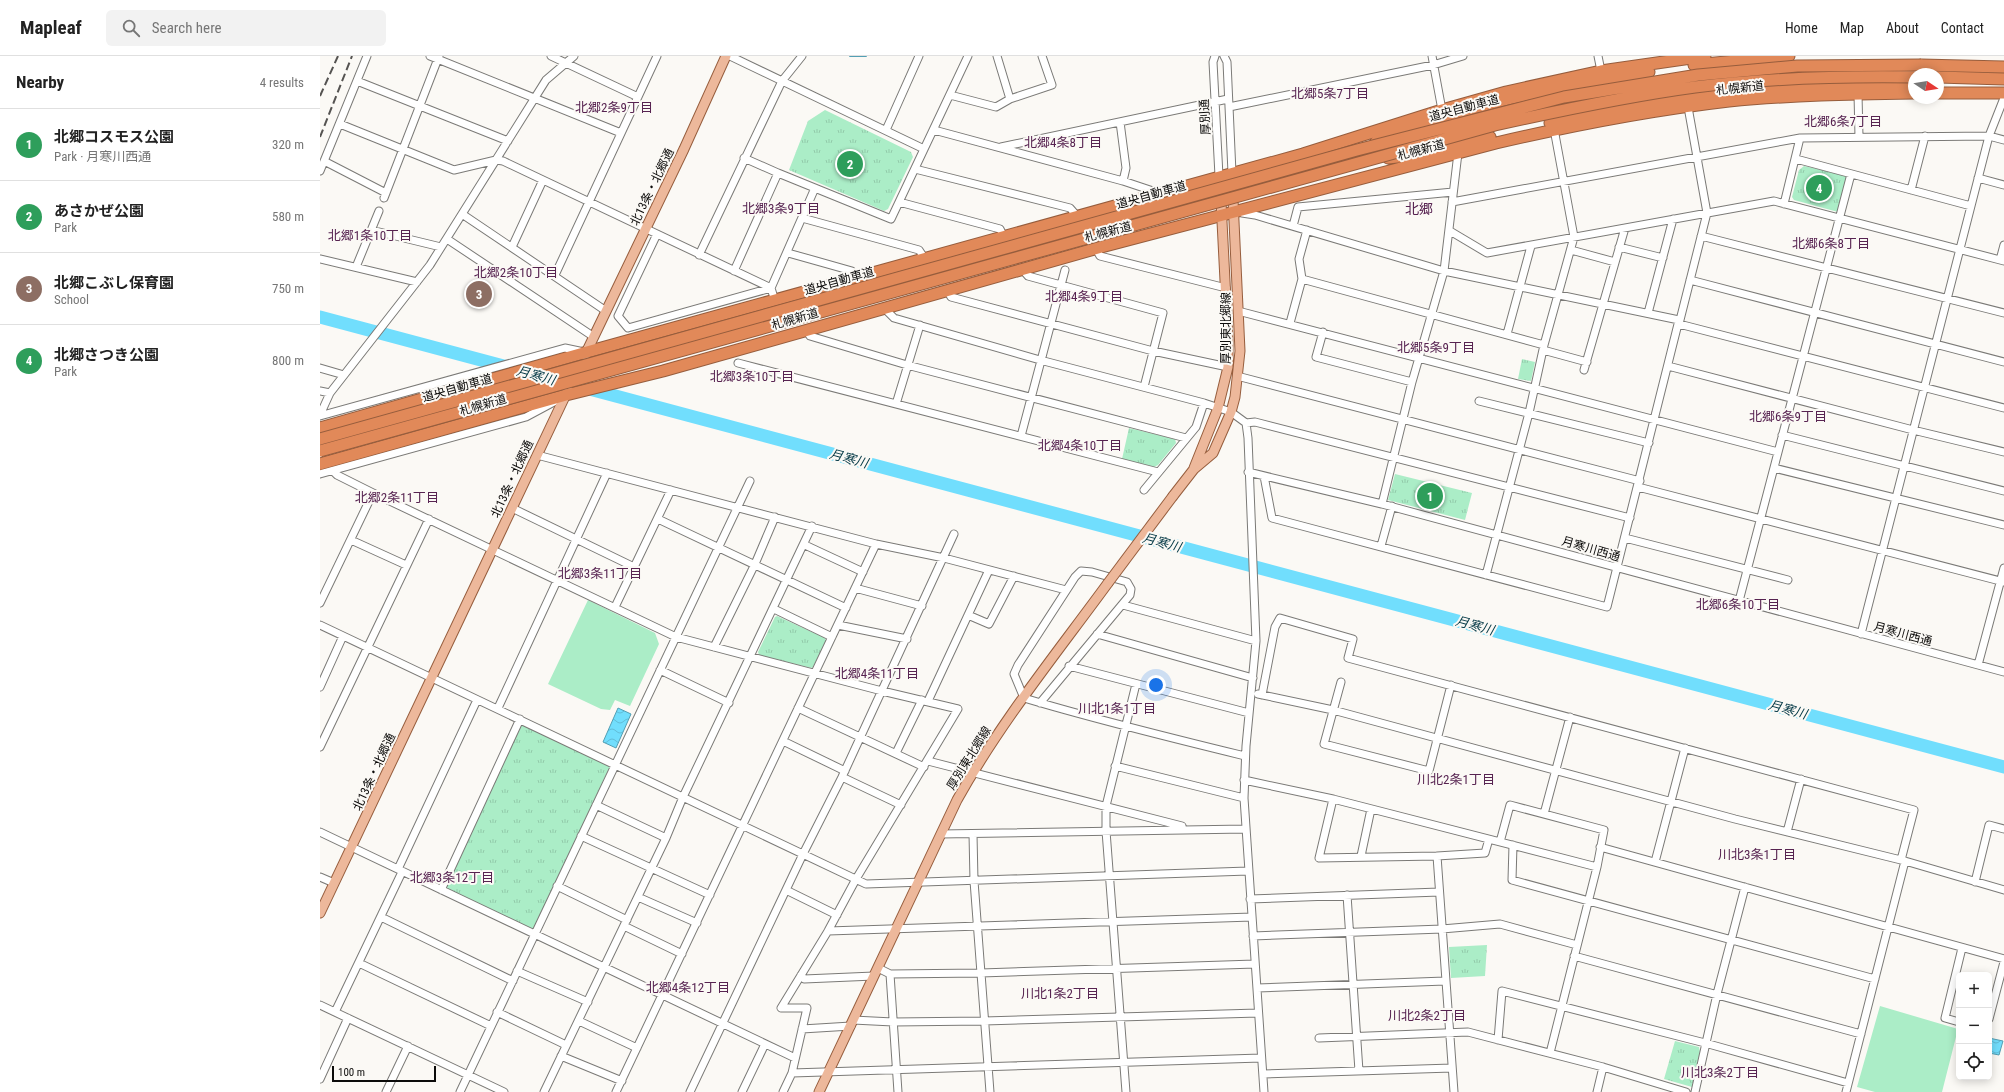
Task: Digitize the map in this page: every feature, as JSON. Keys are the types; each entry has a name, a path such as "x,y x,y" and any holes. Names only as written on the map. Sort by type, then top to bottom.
{"highway":[{"name":"札幌新道","path":"320,428 587,352 1303,154 1442,110 1524,87 1601,71 1705,56"},
{"path":"1357,150 1397,133 1467,110 1548,90 1639,73 1705,63 1789,56"},
{"name":"道央自動車道","path":"320,439 1357,150 1564,97 1698,75 1797,66 1858,64 2004,67"},
{"name":"道央自動車道","path":"320,452 1495,125 1602,102 1697,87 1798,79 1908,77"},
{"path":"1944,77 2004,79"},
{"path":"1367,160 1414,155 1586,114 1692,95 1848,85 1893,85 1908,87"},
{"name":"札幌新道","path":"320,464 566,395 663,371 1096,248 1554,129 1634,114 1774,98 1908,93"},
{"path":"1944,93 2004,93"}],"main road":[{"name":"北13条・北郷通","path":"320,913 684,149 726,56"},
{"name":"厚別東北郷線","path":"819,1092 918,882 972,772 1024,698 1173,496 1194,469 1213,453 1231,412 1240,351 1235,212 1232,173"},
{"name":"厚別東北郷線","path":"1194,469 1218,408 1228,367 1226,288 1220,176"}],"street":[{"path":"320,171 367,56"},
{"path":"430,56 439,58 621,133"},
{"path":"551,56 638,97"},
{"path":"320,415 330,393 397,309 447,239 546,80 574,56"},
{"path":"555,276 657,56"},
{"path":"730,56 886,130 924,150"},
{"path":"699,255 782,81 802,56"},
{"path":"886,130 919,56"},
{"path":"744,158 778,174 891,219 968,56"},
{"path":"997,56 1010,99"},
{"path":"950,95 996,107 1010,99 1052,85 1042,56"},
{"name":"厚別通","path":"1215,56 1213,62 1220,176"},
{"name":"厚別通","path":"1224,56 1227,62 1232,173"},
{"path":"1432,56 1442,110"},
{"path":"1229,107 1433,65 1463,56"},
{"path":"1598,56 1601,71"},
{"path":"324,161 385,195 439,58"},
{"path":"357,81 508,141"},
{"path":"1858,94 1860,137"},
{"path":"1861,634 1989,136 2004,98"},
{"path":"999,148 1228,100"},
{"path":"1264,476 1272,518 1607,607 1707,212 1688,107"},
{"path":"1120,122 1126,168 1123,181"},
{"path":"340,124 454,170 496,160 503,161 699,255 772,288"},
{"path":"1486,575 1529,413 1543,347 1574,237 1554,129"},
{"path":"934,130 1123,181 1160,194"},
{"path":"1911,190 1925,136"},
{"path":"1452,202 1800,138 1989,136 2004,140"},
{"path":"1784,204 1800,138"},
{"path":"1382,504 1395,457 1412,382 1444,272 1458,153"},
{"path":"1796,159 1971,206"},
{"path":"915,169 1070,208 1077,216"},
{"path":"734,271 778,174"},
{"path":"1739,601 1851,174"},
{"path":"1978,178 2004,185"},
{"path":"512,247 543,180"},
{"path":"775,301 772,288 815,188"},
{"path":"1293,226 1298,207 1453,192"},
{"path":"1450,231 1487,253 1774,201 2002,261 2004,245"},
{"path":"899,202 1000,229 1004,237"},
{"path":"356,267 379,211"},
{"path":"1235,212 1249,213 1444,272 1520,286 1679,320"},
{"path":"462,214 606,311"},
{"path":"802,218 919,250 925,259"},
{"path":"1648,313 1673,219"},
{"path":"1584,370 1625,228"},
{"path":"371,230 441,247"},
{"path":"1290,323 1302,279 1299,259 1307,230"},
{"path":"657,234 618,316 628,328 772,288"},
{"path":"1701,236 2004,313"},
{"path":"447,239 594,337"},
{"path":"1507,334 1530,246"},
{"path":"1620,247 1663,258"},
{"path":"1096,248 1100,256 1226,288"},
{"path":"1571,250 1616,262"},
{"path":"788,253 852,271 857,278"},
{"path":"320,259 417,282"},
{"path":"1022,270 1028,276 1163,313 1144,387"},
{"path":"1021,436 1065,270"},
{"path":"1302,279 1507,334 1587,362"},
{"path":"1690,280 2004,362"},
{"path":"948,290 951,297 1050,324 1228,367"},
{"path":"884,308 894,318 1040,360 1204,403 1231,412 1246,423 1255,422 1630,518"},
{"path":"1238,311 1290,323 1655,421 1778,452"},
{"path":"1679,320 1679,324 2004,408"},
{"path":"896,404 920,325"},
{"path":"806,330 810,336 907,365 1186,438"},
{"path":"1323,332 1316,357 1412,382"},
{"path":"320,415 343,410 565,348 587,352"},
{"path":"738,363 1158,472"},
{"path":"1668,366 2004,452"},
{"path":"320,368 344,375"},
{"path":"1237,376 1520,448 1639,484 1761,518 2002,581"},
{"path":"320,391 330,393"},
{"path":"320,474 526,417 566,395"},
{"path":"1479,401 1649,443"},
{"path":"1144,490 1196,427 1204,403"},
{"path":"1246,423 1248,438 1248,472 1256,641 1245,756 1244,798 1264,1092"},
{"path":"1782,435 2004,491"},
{"path":"537,455 876,544 944,558 1066,590"},
{"path":"1774,468 2004,525"},
{"path":"333,471 337,475 373,493 676,637 815,674 958,709 856,879 828,931 781,1008 806,1008 792,1073 783,1092"},
{"name":"月寒川西通","path":"1248,472 1392,506 2004,672"},
{"path":"498,708 607,473"},
{"path":"460,1092 750,481"},
{"path":"615,607 671,490"},
{"path":"320,603 373,493"},
{"path":"1380,546 1392,506"},
{"path":"512,508 634,567"},
{"path":"714,647 775,517"},
{"path":"320,747 429,519"},
{"path":"658,519 846,608"},
{"path":"544,1092 566,1045 580,1021 666,838 683,798 805,545 812,526"},
{"path":"690,1092 907,639 954,534"},
{"path":"1625,538 1788,580"},
{"path":"351,540 406,565"},
{"path":"616,1092 876,544"},
{"path":"805,545 863,572"},
{"path":"1978,665 2002,581 2004,568"},
{"path":"896,753 925,701 989,570"},
{"path":"1040,703 1069,666 1130,595 1129,585 1126,582 1092,572 1081,571 1075,577 1014,674 1024,698 1040,703 1125,726 1245,756"},
{"path":"968,615 989,624 1014,576"},
{"path":"855,588 922,606"},
{"path":"1122,605 1256,641"},
{"path":"774,609 832,638"},
{"path":"1262,695 1275,627 1280,618 1352,639 1348,658 1914,810 1876,979 1846,1092"},
{"path":"320,625 477,700 498,708 683,798 866,884 1248,871"},
{"path":"838,625 907,639"},
{"path":"1097,634 1253,678"},
{"path":"320,687 343,636"},
{"path":"1069,666 1249,713"},
{"path":"660,670 729,703"},
{"path":"1341,682 1324,744 1429,771 1451,685"},
{"path":"1126,1092 1109,876 1106,806 1136,684"},
{"path":"1252,692 1333,710 1671,802 1903,861 2004,890"},
{"path":"335,1012 381,917 400,871 477,700"},
{"path":"798,708 859,737 926,764 972,772 1190,828"},
{"path":"1544,814 1570,718"},
{"path":"441,890 520,719"},
{"path":"783,741 901,806"},
{"path":"1655,862 1685,748"},
{"path":"1115,766 1244,798"},
{"path":"1787,832 1801,779"},
{"path":"1244,780 1371,808 1596,866"},
{"path":"1333,799 1319,858 1361,856 1437,856 1485,853 1489,839"},
{"path":"596,805 666,838"},
{"path":"1500,842 1510,805 1604,830 1588,902 1550,1053"},
{"path":"1361,856 1371,808"},
{"path":"1975,882 1990,824 2004,829"},
{"path":"941,834 1245,828"},
{"path":"320,832 796,1058"},
{"path":"973,834 974,881 980,973 990,1092"},
{"path":"581,836 710,895"},
{"path":"1513,845 1512,880 1588,902 1876,979"},
{"path":"1600,847 2004,959"},
{"path":"1437,856 1454,1092"},
{"path":"320,876 334,883"},
{"path":"557,886 682,954"},
{"path":"1695,1092 1705,1043 1745,887"},
{"path":"786,890 837,915"},
{"path":"1250,899 1439,892"},
{"path":"1347,895 1359,1071"},
{"path":"638,896 696,923"},
{"path":"381,917 513,980"},
{"path":"828,931 1252,917"},
{"path":"1253,936 1442,929 1500,924 1577,945"},
{"path":"1956,1021 1945,1018 1962,948"},
{"path":"1574,956 1861,1034"},
{"path":"1992,1008 2004,962"},
{"path":"359,963 491,1026"},
{"path":"801,975 804,979 876,972 890,974 980,973 1255,964"},
{"path":"517,971 588,1002"},
{"path":"890,974 898,1092"},
{"path":"1257,988 1445,981"},
{"path":"1498,1040 1502,991 1562,1005 1705,1043 1848,1083"},
{"path":"320,1005 504,1092"},
{"path":"497,1012 566,1045"},
{"path":"802,1029 852,1023 1120,1018 1258,1013"},
{"path":"320,1079 348,1018"},
{"path":"580,1021 637,1048"},
{"path":"1320,1038 1468,1032 1603,1067 1686,1092"},
{"path":"742,1092 765,1044"},
{"path":"389,1091 408,1046"},
{"path":"562,1056 622,1081"},
{"path":"792,1073 1261,1058"},
{"path":"1597,1092 1603,1067"},
{"path":"1263,1074 1452,1068"}],"green space":[{"path":"825,110 911,152 913,157 888,209 884,211 789,170 808,121"},
{"path":"1804,166 1845,175 1847,178 1838,212 1794,200 1792,197 1799,170"},
{"path":"1522,359 1535,362 1531,381 1518,379"},
{"path":"1129,428 1175,439 1176,443 1158,465 1154,467 1122,459"},
{"path":"1395,474 1472,493 1465,520 1388,500"},
{"path":"588,600 655,633 659,644 630,706 615,700 610,710 601,709 548,684"},
{"path":"777,616 825,638 826,641 813,667 811,668 759,655 758,652 775,617"},
{"path":"522,724 610,766 534,930 445,888"},
{"path":"1487,945 1485,976 1451,978 1449,947"},
{"path":"1880,1006 1956,1028 1956,1037 1942,1092 1875,1092 1857,1087"},
{"path":"1675,1041 1699,1047 1700,1052 1692,1087 1664,1079"}],"water":[{"path":"618,708 631,714 616,748 603,742"},
{"path":"1992,1039 2003,1041 1999,1055 1992,1054"}],"waterway":[{"path":"850,56 866,56"},
{"name":"月寒川","path":"320,317 2004,767"}],"railway":[{"path":"320,96 338,56"},
{"path":"320,137 352,56"}],"place":[{"name":"あさかぜ公園","path":"850,164"},
{"name":"北郷さつき公園","path":"1819,188"},
{"name":"北郷こぶし保育園","path":"479,294"},
{"name":"北郷コスモス公園","path":"1430,496"}],"district":[{"name":"北郷5条7丁目","path":"1330,93"},
{"name":"北郷2条9丁目","path":"614,107"},
{"name":"北郷6条7丁目","path":"1843,121"},
{"name":"北郷4条8丁目","path":"1063,142"},
{"name":"北郷3条9丁目","path":"781,208"},
{"name":"北郷","path":"1419,209"},
{"name":"北郷1条10丁目","path":"370,235"},
{"name":"北郷6条8丁目","path":"1831,243"},
{"name":"北郷2条10丁目","path":"516,272"},
{"name":"北郷4条9丁目","path":"1084,296"},
{"name":"北郷5条9丁目","path":"1436,347"},
{"name":"北郷3条10丁目","path":"752,376"},
{"name":"北郷6条9丁目","path":"1788,416"},
{"name":"北郷4条10丁目","path":"1080,445"},
{"name":"北郷2条11丁目","path":"397,497"},
{"name":"北郷3条11丁目","path":"600,573"},
{"name":"北郷6条10丁目","path":"1738,604"},
{"name":"北郷4条11丁目","path":"877,673"},
{"name":"川北1条1丁目","path":"1117,708"},
{"name":"川北2条1丁目","path":"1456,779"},
{"name":"川北3条1丁目","path":"1757,854"},
{"name":"北郷3条12丁目","path":"452,877"},
{"name":"北郷4条12丁目","path":"688,987"},
{"name":"川北1条2丁目","path":"1060,993"},
{"name":"川北2条2丁目","path":"1427,1015"},
{"name":"川北3条2丁目","path":"1720,1072"}]}
